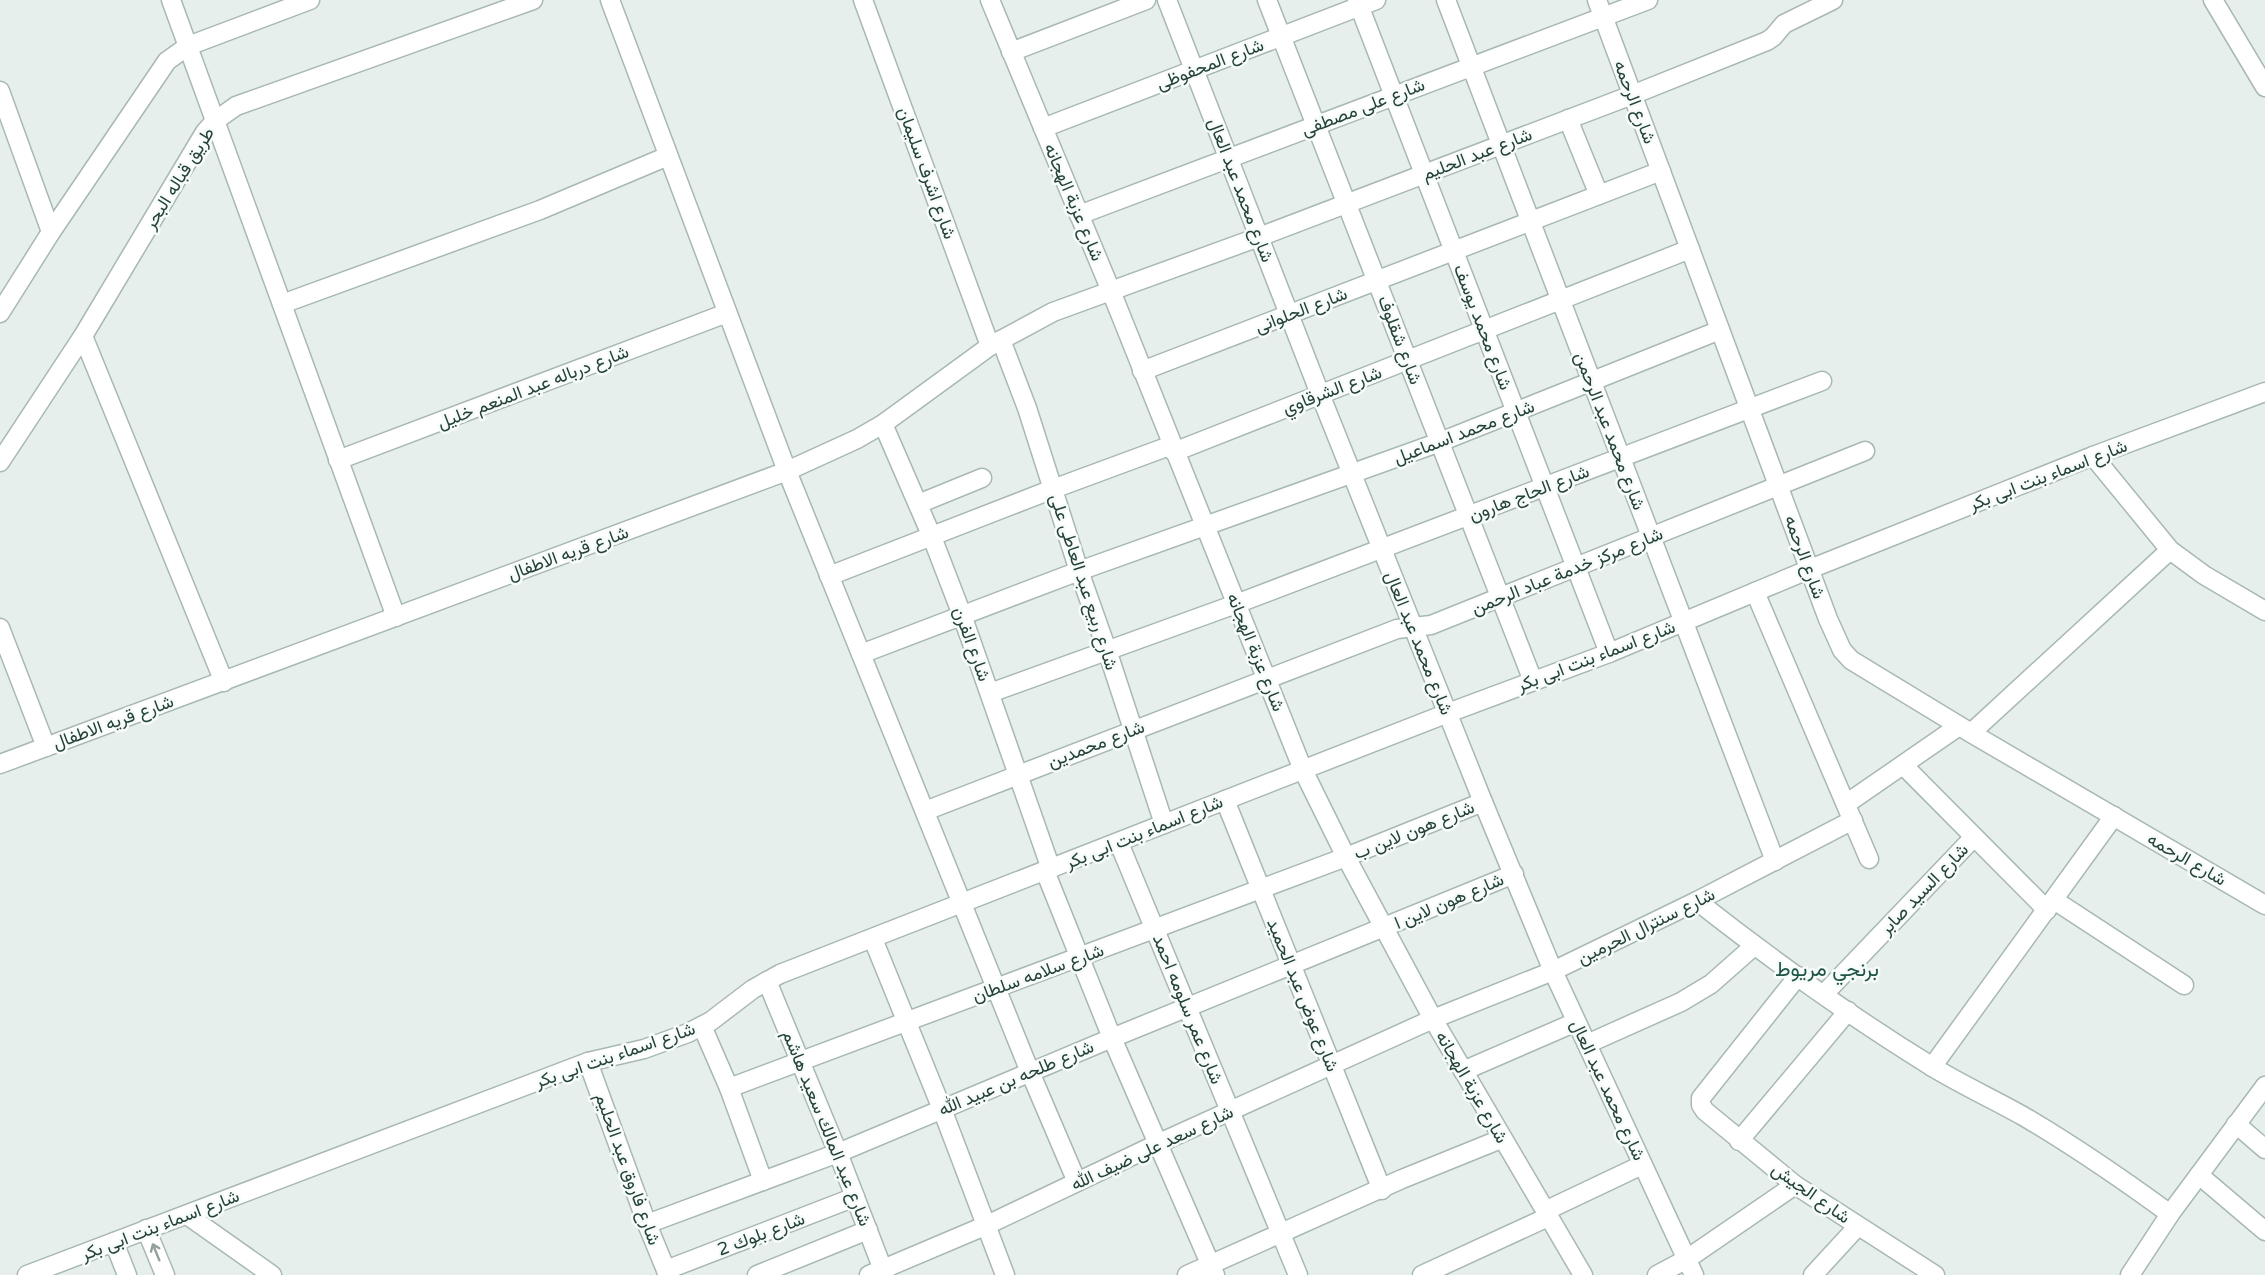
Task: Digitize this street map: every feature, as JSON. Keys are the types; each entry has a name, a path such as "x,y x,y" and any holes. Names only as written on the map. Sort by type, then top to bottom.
{"street":[{"path":"171,0 396,617"},
{"path":"0,313 51,232 159,72 177,52 310,0"},
{"name":"طريق قباله البحر","path":"0,462 83,336 198,145 215,121 236,105 533,0"},
{"path":"610,0 787,471 1030,1072 1077,1182"},
{"name":"شارع اشرف سليمان","path":"863,0 996,343"},
{"name":"شارع عزبة الهجانه","path":"990,0 1111,291 1303,770 1346,857 1433,1019 1501,1139 1583,1275"},
{"path":"1011,52 1146,0"},
{"name":"شارع محمد عبد العال","path":"1167,0 1351,475 1483,802 1553,971 1691,1267"},
{"name":"شارع شقلوف","path":"1267,0 1533,681"},
{"name":"شارع محمد عبد الرحمن","path":"1446,0 1775,861"},
{"name":"شارع على مصطفى","path":"1079,214 1471,67 1600,8 1648,0"},
{"name":"شارع عبد الحليم","path":"1111,291 1501,145 1767,41 1784,24 1833,0"},
{"path":"2213,0 2263,79"},
{"name":"شارع المحفوظى","path":"1043,128 1365,2"},
{"name":"شارع محمد يوسف","path":"1365,2 1394,96 1609,653"},
{"name":"شارع الرحمه","path":"1600,8 1842,650 1851,660 1965,730 2265,905"},
{"path":"0,91 51,232"},
{"path":"1568,119 1599,195"},
{"path":"282,304 540,210 668,156"},
{"name":"شارع الحلوانى","path":"1142,371 1661,171"},
{"name":"شارع الشرقاوي","path":"829,576 1053,489 1173,449 1320,394 1690,249"},
{"name":"شارع قريه الاطفال","path":"0,764 787,471 857,439 883,424 996,343 1053,312 1111,291"},
{"name":"شارع درباله عبد المنعم خليل","path":"338,460 727,314"},
{"name":"شارع محمد اسماعيل","path":"861,654 1079,571 1440,442 1720,330"},
{"path":"83,336 224,682"},
{"name":"شارع ربيع عبد العاطى على","path":"996,343 1027,408 1164,825"},
{"name":"شارع الحاج هارون","path":"990,693 1236,604 1822,381"},
{"name":"شارع اسماء بنت ابى بكر","path":"27,1275 588,1062 659,1044 702,1026 767,981 1448,713 1609,653 1810,569 2093,456 2265,393"},
{"name":"شارع الفرن","path":"883,424 932,537 962,615 1018,774 1048,870 1080,957 1112,1038 1212,1270"},
{"name":"شارع مركز خدمة عباد الرحمن","path":"1266,678 1396,629 1431,626 1864,451"},
{"path":"2093,456 2170,550 2204,575 2264,609"},
{"path":"918,504 982,478"},
{"name":"شارع سنترال الحرمين","path":"1433,1019 1553,971 1697,902 1775,861 1849,812 1903,765 1965,730 2170,550"},
{"path":"1755,592 1869,859"},
{"path":"0,628 46,747"},
{"name":"شارع محمدين","path":"925,811 1266,678"},
{"path":"1903,765 1974,837 2051,905 2184,985"},
{"name":"شارع عوض عبد الحميد","path":"1225,800 1382,1190"},
{"name":"شارع هون لاين ب","path":"1346,857 1483,802"},
{"path":"1932,1067 2114,816"},
{"name":"شارع السيد صابر","path":"1824,994 1974,837"},
{"name":"شارع عمر سلومه احمد","path":"1119,843 1298,1275"},
{"name":"شارع سلامه سلطان","path":"729,1088 1346,857"},
{"name":"شارع هون لاين ا","path":"1384,928 1514,874"},
{"path":"1697,902 1754,946 1932,1067 2021,1115 2090,1156 2170,1214"},
{"name":"شارع طلحه بن عبيد الله","path":"647,1224 838,1153 1187,1007 1384,928"},
{"path":"873,939 942,1109 1005,1275"},
{"path":"1587,1044 1682,1002 1712,984 1754,946"},
{"name":"شارع الجيش","path":"1798,976 1701,1098 1701,1105 1739,1141 1795,1185 1935,1275"},
{"name":"شارع عبد المالك سعيد هاشم","path":"767,981 868,1230 879,1273"},
{"path":"1739,1141 1848,1011"},
{"name":"شارع سعد على ضيف الله","path":"879,1273 1433,1019"},
{"path":"1463,1071 1576,1022"},
{"path":"702,1026 729,1088 764,1181"},
{"name":"شارع فاروق عبد الحليم","path":"588,1062 667,1273"},
{"path":"2130,1275 2170,1214 2265,1086"},
{"path":"2236,1124 2265,1149"},
{"path":"1187,1275 1212,1270 1281,1234 1501,1139"},
{"path":"1422,1275 1642,1165"},
{"path":"2199,1175 2265,1231"},
{"path":"1657,1275 1691,1267 1795,1185"},
{"name":"شارع بلوك 2","path":"667,1273 855,1197"},
{"path":"187,1215 272,1275"},
{"path":"1813,1275 1858,1226"},
{"path":"146,1229 165,1275"},
{"path":"757,1275 868,1230"},
{"path":"114,1242 127,1275"}],"district":[{"name":"برنجي مريوط","path":"1827,969"}]}
